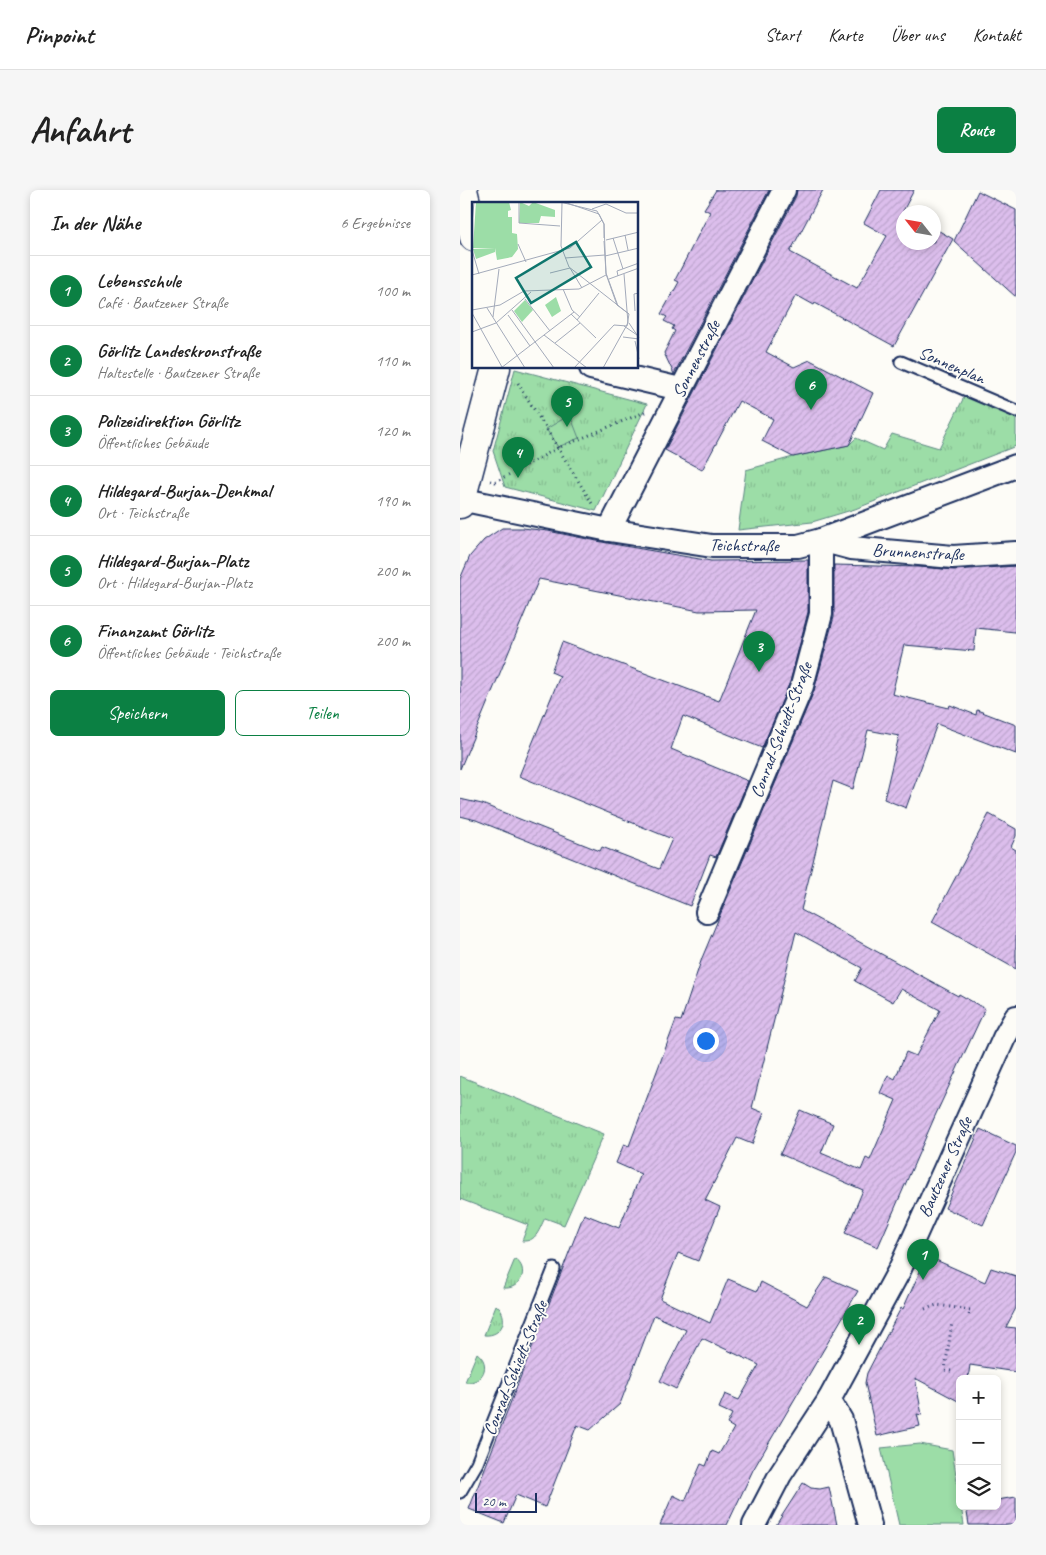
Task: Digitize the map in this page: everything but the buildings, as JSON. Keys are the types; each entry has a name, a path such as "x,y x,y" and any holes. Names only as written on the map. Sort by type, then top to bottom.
{"street":[{"path":"463,190 472,228"},
{"name":"Sonnenstraße","path":"613,523 674,388 784,190"},
{"path":"595,369 674,388"},
{"path":"465,501 506,374"},
{"name":"Teichstraße","path":"465,501 613,523 712,546 798,546 821,540 1016,466"},
{"name":"Brunnenstraße","path":"821,540 851,548 953,557 1016,553"},
{"name":"Conrad-Schiedt-Straße","path":"707,912 802,686 820,614 821,540"},
{"name":"Bautzener Straße","path":"754,1525 780,1475 829,1400 898,1271 1004,1038 1016,1017"},
{"path":"829,1400 841,1420 870,1525"}],"lane":[{"name":"Sonnenplan","path":"901,362 1016,411"},
{"name":"Conrad-Schiedt-Straße","path":"460,1492 477,1463 554,1269"}],"path":[{"path":"506,374 558,448 595,508 613,523"},
{"path":"465,501 485,480 495,482 558,448 648,410 674,388"},
{"path":"925,1309 937,1305 970,1310 969,1316"},
{"path":"952,1322 945,1367 945,1370 952,1370"}],"green space":[{"path":"515,369 647,404 596,511 505,487 493,451"},
{"path":"966,393 1016,412 1016,446 855,509 812,522 738,530 746,470 793,457 849,445 856,438 883,450 892,434 939,448"},
{"path":"570,415 579,438 558,447 546,429"},
{"path":"460,1076 604,1134 564,1225 545,1218 534,1237 527,1241 522,1241 528,1225 460,1199"},
{"path":"515,1259 522,1268 521,1278 515,1286 503,1288"},
{"path":"496,1305 503,1315 502,1325 496,1333 484,1335"},
{"path":"477,1353 482,1357 485,1368 481,1377 477,1380 465,1382"},
{"path":"920,1444 952,1450 956,1475 956,1510 962,1510 964,1525 899,1525 881,1448"}],"place":[{"name":"Finanzamt Görlitz","path":"811,410"},
{"name":"Hildegard-Burjan-Platz","path":"567,427"},
{"name":"Hildegard-Burjan-Denkmal","path":"518,478"},
{"name":"Polizeidirektion Görlitz","path":"759,672"},
{"name":"Lebensschule","path":"923,1280"},
{"name":"Görlitz Landeskronstraße","path":"859,1345"}]}
